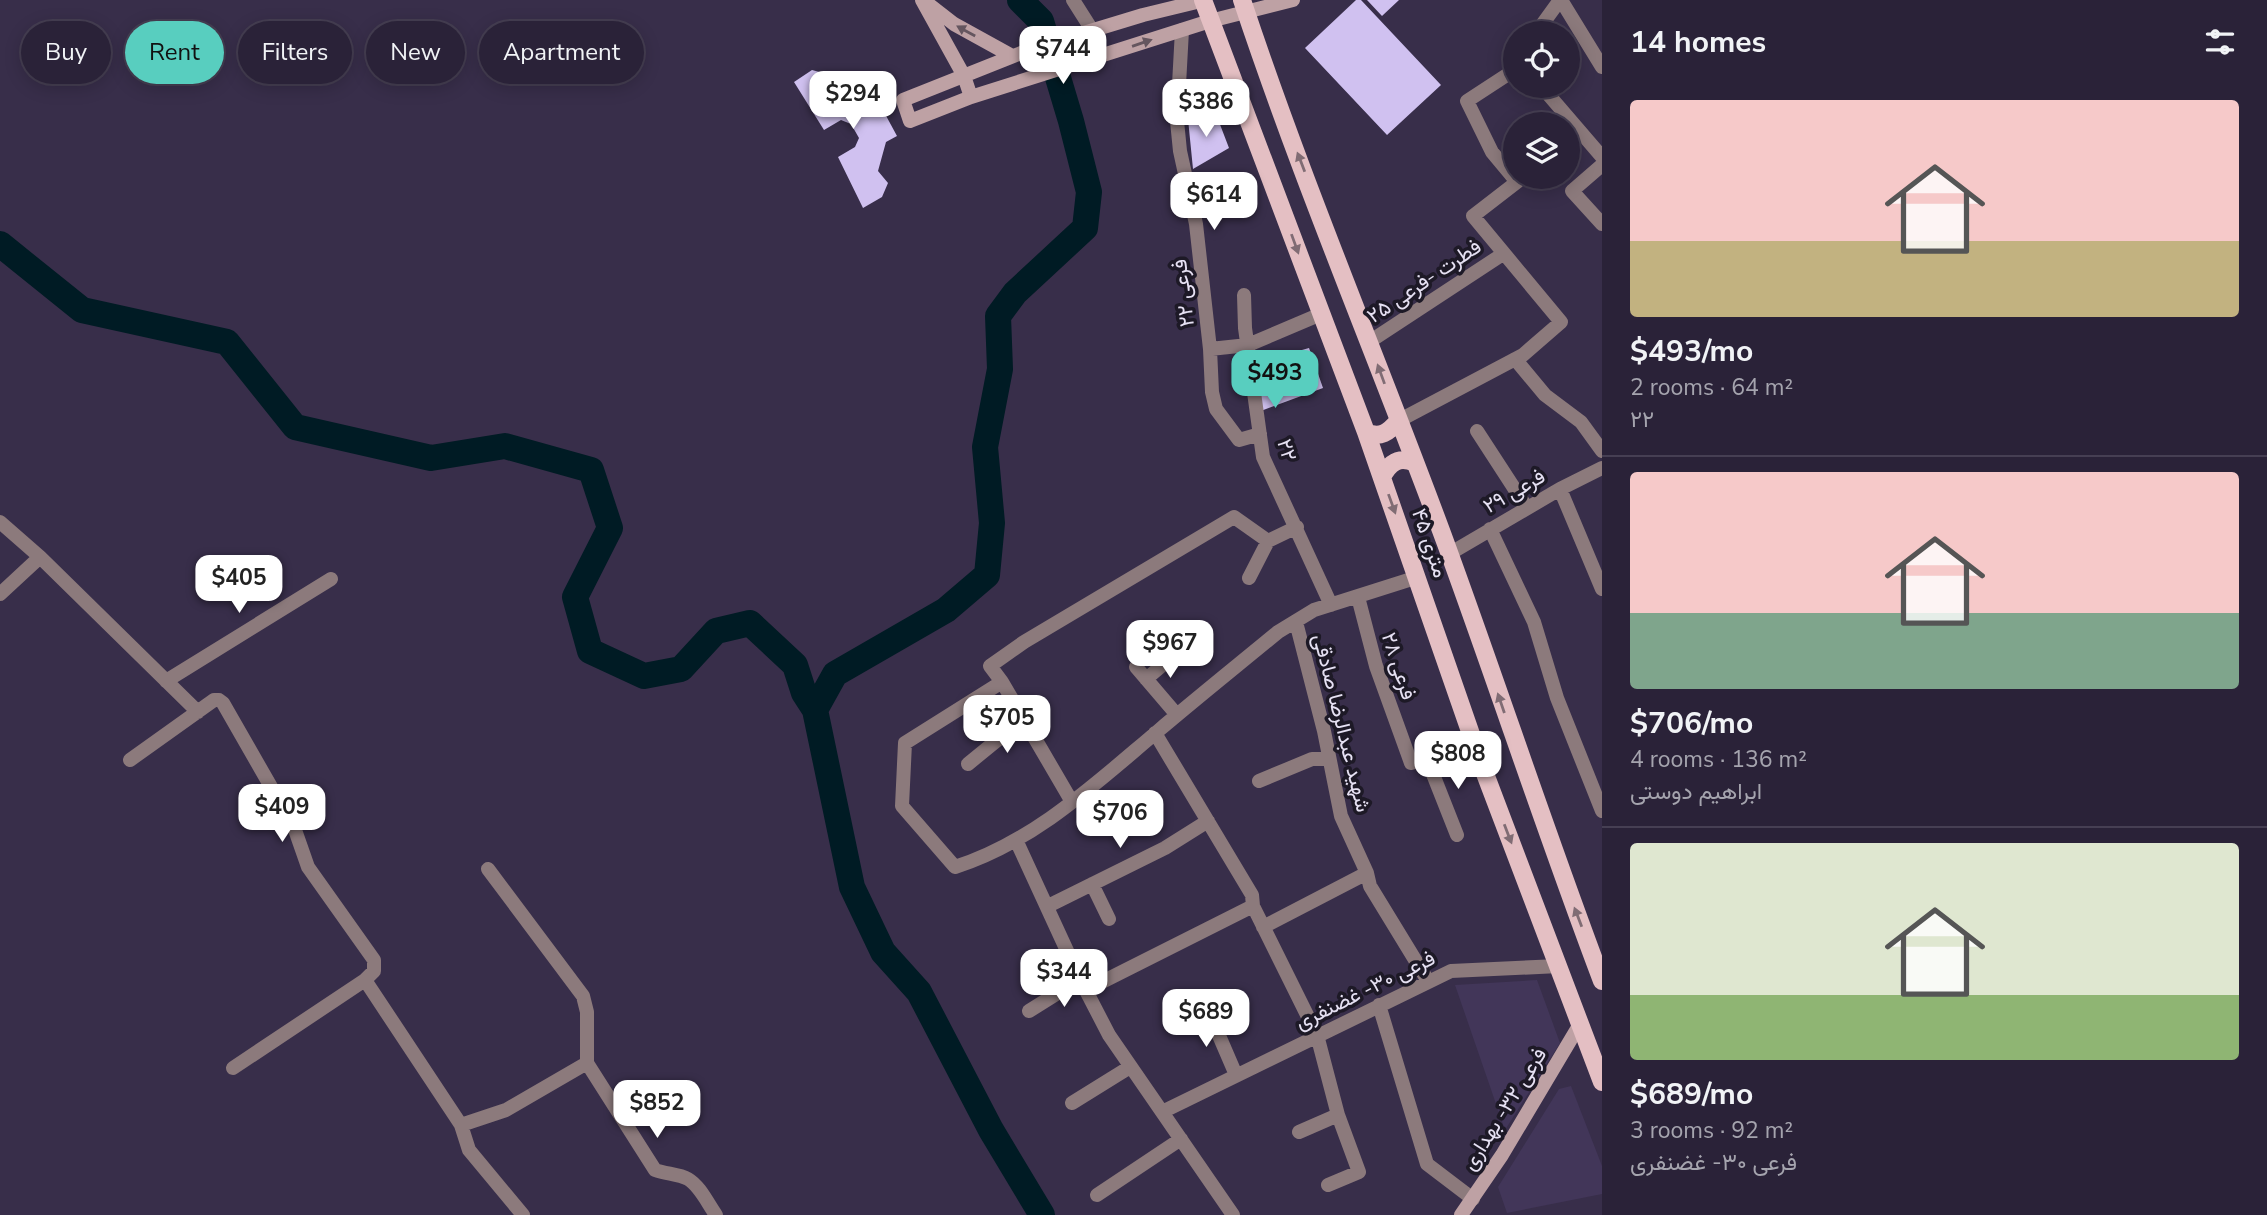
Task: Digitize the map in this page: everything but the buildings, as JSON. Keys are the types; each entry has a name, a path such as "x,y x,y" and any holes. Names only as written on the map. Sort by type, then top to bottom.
{"main road":[{"name":"۴۵ متری","path":"1204,0 1366,432 1475,746 1602,1082"},
{"name":"۴۵ متری","path":"1244,6 1449,554 1567,891 1601,977"},
{"path":"1366,432 1373,436 1383,435 1398,421"},
{"path":"1382,477 1393,462 1403,459 1415,463"}],"street":[{"path":"923,0 954,24 1012,56"},
{"path":"923,0 964,75 971,97"},
{"path":"1073,0 1092,30"},
{"path":"1204,0 1176,3 1031,49 902,100 910,121 971,97 1182,30 1244,6 1293,0"},
{"path":"1545,21 1561,0 1602,67"},
{"name":"فرعی ۲۲","path":"1182,30 1177,121 1180,151 1196,223 1212,392 1216,409 1239,440 1261,434"},
{"path":"1398,421 1524,355 1561,322 1473,216 1517,182 1492,152 1467,101 1503,77"},
{"path":"1551,98 1602,157"},
{"path":"1602,165 1572,191 1602,224"},
{"name":"فطرت -فرعی ۲۵","path":"1369,342 1503,254"},
{"name":"۲۲","path":"1244,296 1264,457 1332,605"},
{"path":"1210,349 1248,345 1321,314"},
{"path":"1515,359 1545,395 1581,422 1602,451"},
{"path":"1477,431 1527,508"},
{"name":"فرعی ۲۹","path":"1449,554 1560,489 1601,473"},
{"path":"1560,489 1602,590"},
{"path":"1072,802 990,666 1234,517 1268,541"},
{"path":"0,522 40,557 198,712"},
{"path":"1249,578 1268,541 1297,527"},
{"path":"1490,529 1534,622 1557,698 1602,811"},
{"path":"0,594 40,557"},
{"path":"1002,682 905,743 902,806 955,867 1016,840 1072,802 1278,632 1314,610 1418,577"},
{"path":"166,681 331,579"},
{"name":"فرعی ۲۸","path":"1358,597 1376,666 1411,763 1427,759"},
{"name":"شهید عبدالرضا صادقی","path":"1296,622 1341,816 1367,873 1370,886 1428,981"},
{"path":"1146,679 1191,642"},
{"path":"1136,667 1177,715"},
{"path":"130,760 214,700 223,703 294,827 308,867 374,960 374,971 365,980 233,1068"},
{"path":"968,764 1023,719"},
{"path":"1155,733 1252,895 1253,906 1318,1035 1338,1115 1359,1172 1328,1185"},
{"path":"1457,835 1427,759 1475,746"},
{"path":"1259,781 1312,760 1329,759"},
{"path":"1048,906 1165,848 1208,821"},
{"path":"1016,840 1109,1035 1233,1215"},
{"path":"488,870 583,996 587,1012 587,1063 656,1170 686,1178 695,1184 716,1215"},
{"path":"1263,927 1367,873"},
{"path":"1092,884 1109,919"},
{"path":"1029,1010 1253,906"},
{"name":"فرعی ۳۰- غضنفری","path":"1162,1112 1451,971 1559,967"},
{"path":"365,980 461,1125 469,1150 523,1215"},
{"path":"1378,1005 1427,1164 1472,1199"},
{"path":"1208,1010 1236,1075"},
{"name":"فرعی ۳۲- بهداری","path":"1461,1215 1502,1156 1580,1024"},
{"path":"461,1125 506,1110 587,1063"},
{"path":"1072,1103 1130,1068"},
{"path":"1298,1132 1338,1115"},
{"path":"1097,1195 1181,1139"}],"shaded area":[{"path":"1537,980 1560,1043 1505,1130 1455,985"},
{"path":"1571,1086 1602,1166 1602,1194 1507,1213 1498,1187 1559,1089"}],"waterway":[{"path":"1020,0 1041,21 1089,192 1085,228 1015,293 998,316 1000,369 985,447 992,523 987,575 946,610 835,674 815,710 852,887 883,952 919,992 991,1130 1042,1215"},
{"path":"0,244 82,310 227,342 295,427 431,458 505,446 591,470 610,528 575,597 590,651 644,676 681,669 716,631 750,623 795,665 804,693 815,710"}]}
